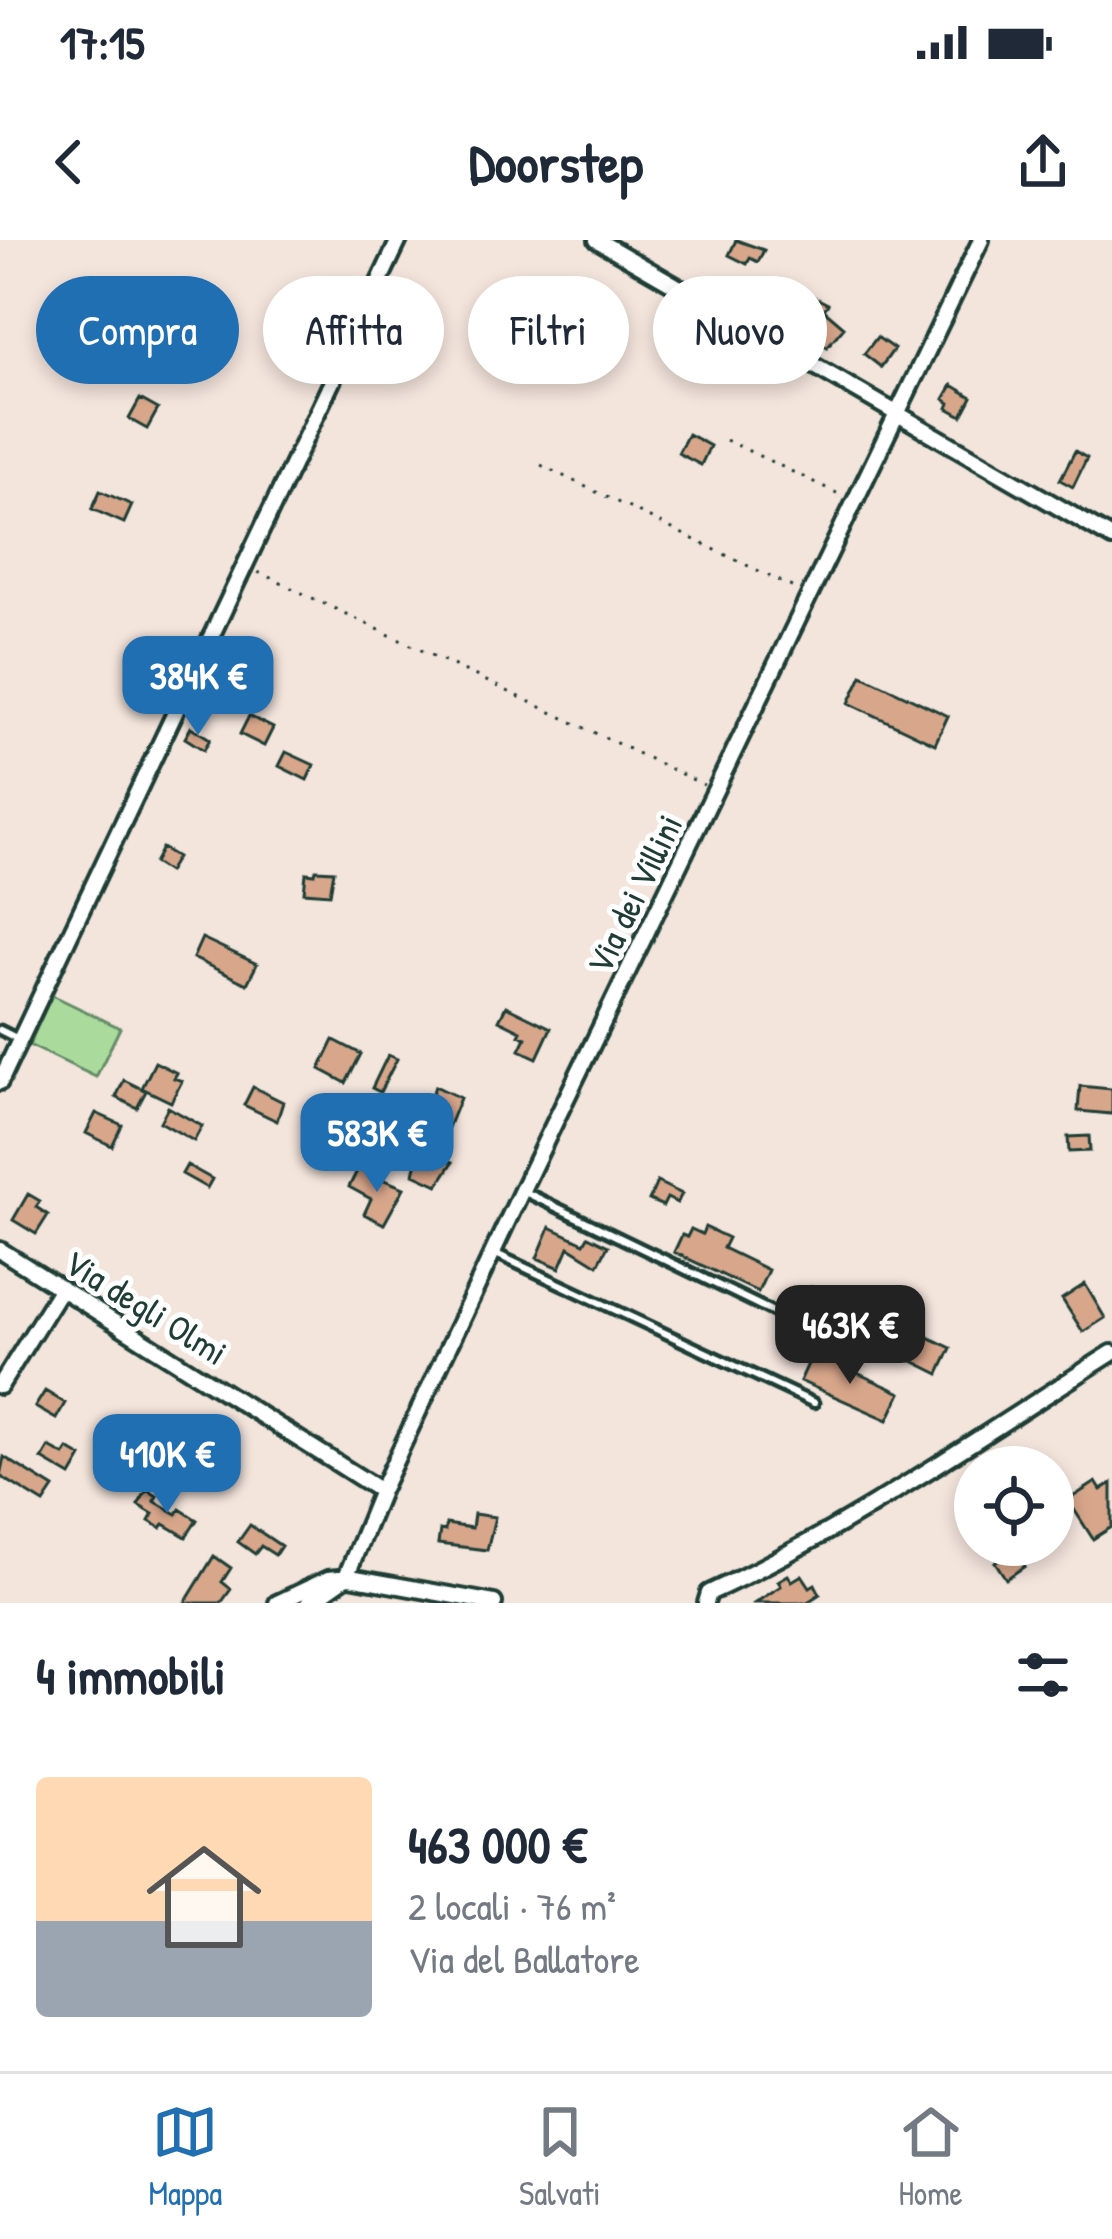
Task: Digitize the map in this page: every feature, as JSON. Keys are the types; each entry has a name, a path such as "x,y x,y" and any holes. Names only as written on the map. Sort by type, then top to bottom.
{"street":[{"path":"0,1082 399,240"},
{"path":"598,240 1112,538"},
{"name":"Via dei Villini","path":"346,1577 381,1491 522,1190 981,240"},
{"name":"Via degli Olmi","path":"0,1250 381,1491"},
{"path":"0,1386 61,1288"},
{"path":"706,1603 709,1593 814,1538 1112,1353"},
{"path":"277,1603 328,1579 346,1577 494,1603"},
{"path":"309,1603 346,1577"}],"lane":[{"path":"0,1030 20,1040"},
{"path":"522,1190 856,1352"},
{"path":"494,1253 814,1403"}],"path":[{"path":"726,440 856,501"},
{"path":"541,465 811,596"},
{"path":"246,566 717,791"}],"green space":[{"path":"52,995 120,1028 96,1077 29,1045"}],"building":[{"path":"736,240 764,250 758,262 750,258 747,264 729,255"},
{"path":"827,313 844,327 827,347"},
{"path":"877,337 894,349 881,367 864,354"},
{"path":"952,385 972,397 962,416 948,408 950,403 944,399"},
{"path":"140,399 158,409 147,429 129,419"},
{"path":"688,434 710,446 701,465 678,453"},
{"path":"1075,451 1087,458 1073,487 1060,480"},
{"path":"100,491 132,505 124,523 92,509"},
{"path":"862,675 948,716 935,744 849,703"},
{"path":"249,716 273,728 264,746 240,734"},
{"path":"191,727 210,739 204,750 185,738"},
{"path":"286,752 314,765 307,780 279,766"},
{"path":"162,848 177,857 168,872 154,863"},
{"path":"334,871 330,894 304,892 306,873"},
{"path":"202,938 257,964 247,984 193,958"},
{"path":"506,1006 551,1028 537,1058 520,1050 526,1038 519,1035 521,1031 499,1020"},
{"path":"334,1040 361,1054 346,1083 320,1069"},
{"path":"388,1055 397,1059 380,1092 372,1088"},
{"path":"155,1062 177,1073 174,1078 182,1081 171,1102 142,1088"},
{"path":"124,1080 146,1091 137,1108 116,1097"},
{"path":"435,1086 460,1098 447,1130 424,1119"},
{"path":"1080,1086 1112,1089 1112,1114 1078,1111"},
{"path":"253,1087 283,1102 277,1121 244,1105"},
{"path":"168,1107 202,1126 194,1141 160,1122"},
{"path":"96,1113 122,1125 112,1146 86,1133"},
{"path":"1089,1136 1090,1151 1069,1152 1068,1137"},
{"path":"420,1149 453,1162 438,1185 414,1174"},
{"path":"187,1165 212,1179 207,1188 182,1174"},
{"path":"358,1169 404,1188 384,1224 364,1214 371,1199 349,1187"},
{"path":"657,1182 682,1194 677,1203 667,1198 663,1206 649,1200"},
{"path":"28,1194 40,1201 36,1207 48,1215 36,1234 13,1220"},
{"path":"550,1227 584,1243 588,1236 608,1246 598,1265 569,1247 560,1268 537,1258"},
{"path":"705,1227 728,1238 723,1248 768,1270 758,1292 674,1252 682,1235 687,1237 691,1229 702,1234"},
{"path":"1085,1284 1105,1318 1083,1332 1062,1299"},
{"path":"811,1287 875,1313 866,1334 803,1305"},
{"path":"901,1324 951,1348 939,1374 889,1349"},
{"path":"813,1353 901,1393 888,1420 800,1381"},
{"path":"45,1391 65,1403 56,1419 35,1407"},
{"path":"49,1447 82,1457 71,1476 42,1459"},
{"path":"4,1457 54,1488 44,1503 0,1476"},
{"path":"1096,1482 1101,1490 1112,1483 1112,1527 1093,1539 1074,1509 1074,1496"},
{"path":"147,1490 157,1496 154,1501 197,1520 186,1537 149,1521 153,1514 138,1505"},
{"path":"474,1514 495,1517 487,1550 438,1544 446,1524 472,1528"},
{"path":"250,1525 281,1546 275,1555 261,1546 255,1554 238,1542"},
{"path":"214,1556 231,1568 222,1582 231,1589 221,1603 185,1603"},
{"path":"998,1566 1025,1566 1006,1579"},
{"path":"788,1575 792,1581 802,1575 820,1594 806,1603 755,1603 781,1586 778,1581"}]}
